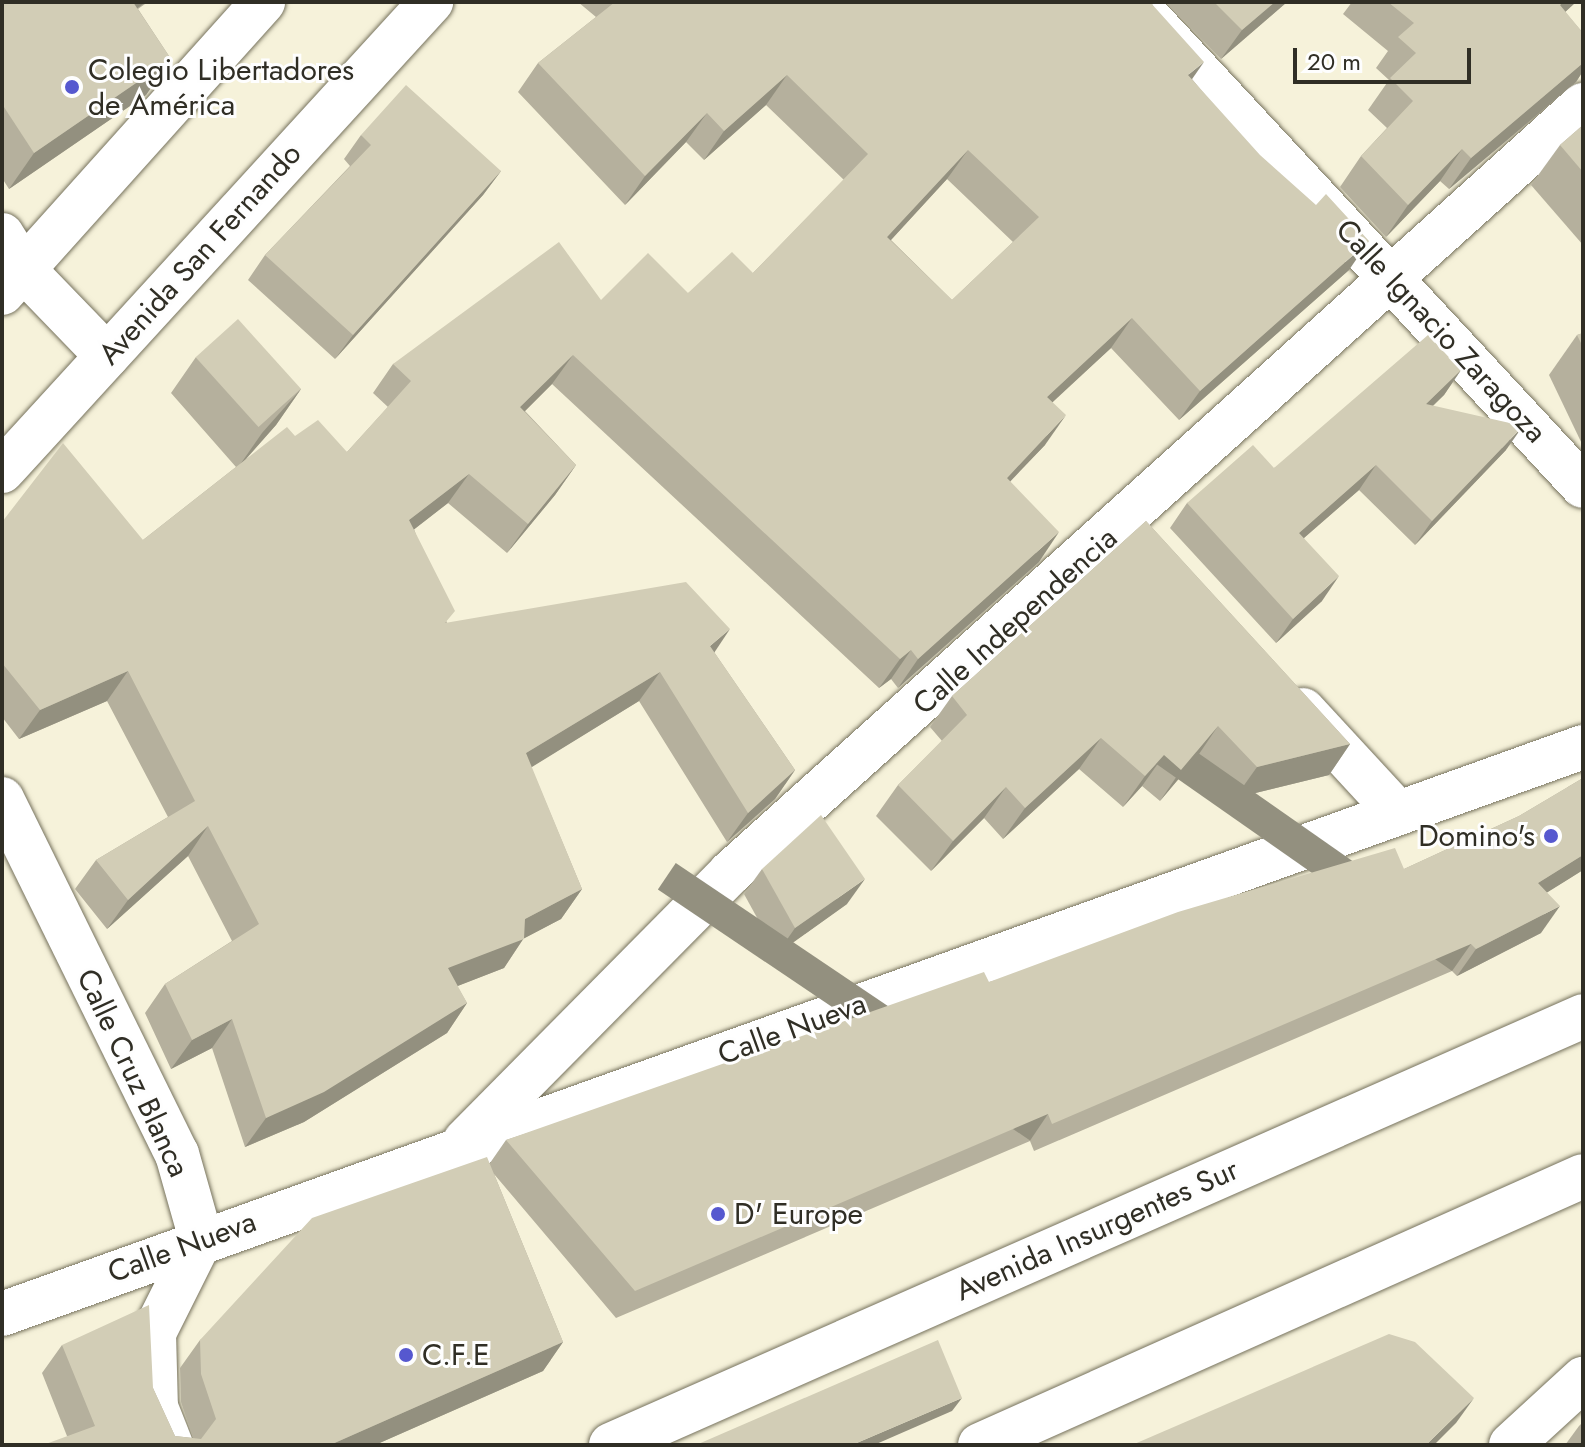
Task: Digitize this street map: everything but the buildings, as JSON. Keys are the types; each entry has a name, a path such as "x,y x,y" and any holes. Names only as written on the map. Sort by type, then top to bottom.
{"street":[{"path":"107,356 9,266 263,2"},
{"name":"Avenida San Fernando","path":"2,471 431,2"},
{"name":"Calle Ignacio Zaragoza","path":"1134,2 1395,278 1583,486"},
{"name":"Calle Independencia","path":"458,1149 730,873 1139,531 1395,278 1583,105"},
{"path":"1279,684 1398,813"},
{"name":"Calle Nueva","path":"2,1314 201,1239 1583,747"},
{"name":"Calle Cruz Blanca","path":"2,799 177,1154 201,1239"},
{"name":"Avenida Insurgentes Sur","path":"611,1445 1583,1016"},
{"path":"980,1445 1583,1176"},
{"path":"171,1445 156,1407 154,1333 201,1239"},
{"path":"1511,1445 1583,1379"}],"place":[{"name":"Colegio Libertadores de América","path":"72,87"},
{"name":"Domino's","path":"1551,836"},
{"name":"D' Europe","path":"718,1214"},
{"name":"C.F.E","path":"406,1355"}]}
